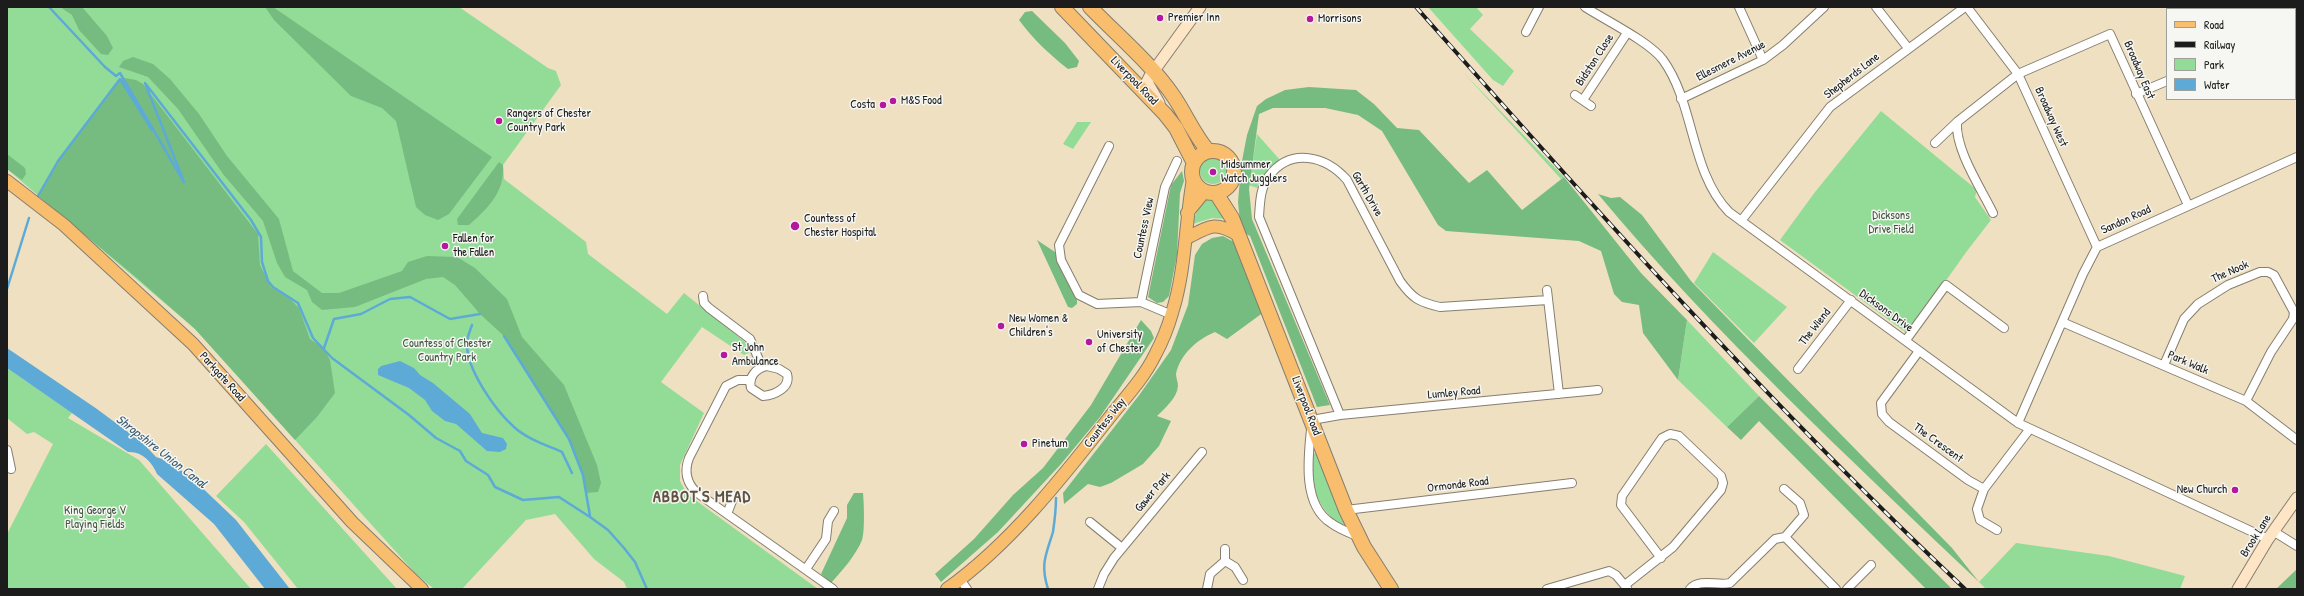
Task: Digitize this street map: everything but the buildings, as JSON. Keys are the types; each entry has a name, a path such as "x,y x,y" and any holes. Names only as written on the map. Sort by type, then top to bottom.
{"highway":[{"name":"Liverpool Road","path":"1062,7 1166,114 1182,139 1194,163"},
{"name":"Liverpool Road","path":"1090,7 1154,72 1174,97 1195,135 1208,151"},
{"path":"1208,151 1221,152 1232,161 1234,172 1230,184 1225,189 1211,192 1194,179 1192,172 1194,163 1198,157 1208,151"},
{"name":"Liverpool Road","path":"1230,184 1232,218 1238,235 1312,420 1346,510 1359,538 1390,589"},
{"name":"Liverpool Road","path":"1211,192 1232,218"}],"main road":[{"name":"Countess Way","path":"947,589 960,579 1037,505 1082,453 1155,356 1172,315 1178,293 1187,238 1186,214 1194,179"},
{"name":"Parkgate Road","path":"7,181 64,225 193,344 352,522 422,589"},
{"path":"1186,214 1211,192"},
{"path":"1187,238 1206,228 1215,226 1224,226 1238,235"}],"street":[{"path":"1071,7 1094,39"},
{"path":"1166,114 1147,82 1200,7"},
{"path":"1526,32 1534,23 1538,7"},
{"name":"Dicksons Drive","path":"1585,7 1627,33 1663,60 1681,98 1699,155 1716,199 1741,221 2029,430 2297,546"},
{"path":"1739,7 1764,60"},
{"name":"Ellesmere Avenue","path":"1681,98 1764,60 1783,45 1824,7"},
{"path":"1876,7 1908,48"},
{"name":"Shepherds Lane","path":"1741,221 1830,107 1908,48 1966,7"},
{"name":"Broadway West","path":"1966,7 2018,74 2097,247"},
{"name":"Bidston Close","path":"1583,100 1627,33"},
{"name":"Broadway East","path":"2018,74 2110,34 2136,94 2188,205"},
{"path":"1935,143 1957,122 2018,74"},
{"path":"2136,94 2166,81"},
{"name":"Bidston Close","path":"1575,95 1591,106"},
{"path":"1957,122 1956,134 1960,146 1993,213"},
{"path":"1109,146 1059,245 1061,260 1079,295 1097,304 1141,302 1172,315"},
{"name":"Sandon Road","path":"2018,423 2062,322 2097,247 2297,157"},
{"name":"Garth Drive","path":"1340,415 1259,218 1260,197 1268,177 1281,164 1300,158 1320,160 1336,168 1347,180 1400,282 1411,297 1425,304 1440,307 1548,300"},
{"name":"Countess View","path":"1141,302 1165,187 1177,161"},
{"name":"The Nook","path":"2164,365 2184,319 2198,304 2228,286 2260,272 2268,272 2274,276 2294,312 2292,319 2271,352 2246,401"},
{"path":"1906,340 1946,285 2004,328"},
{"path":"1547,290 1559,394"},
{"path":"703,296 704,303 709,308 750,339 762,367"},
{"name":"The Wiend","path":"1798,369 1851,300"},
{"name":"Park Walk","path":"2062,322 2246,401 2297,440"},
{"name":"The Crescent","path":"1919,351 1881,403 1882,414 1888,422 1968,480 1984,489"},
{"path":"762,367 773,367 787,374 788,381 785,386 774,394 763,396 751,388 750,380 753,374 762,367"},
{"path":"750,380 738,380 726,386 692,451 686,469 689,483 696,492 833,589"},
{"name":"Lumley Road","path":"1312,420 1340,415 1598,390"},
{"path":"1312,420 1307,473 1317,506 1330,523 1359,538"},
{"path":"1997,530 1980,520 1977,509 1984,489 2029,430"},
{"path":"1547,589 1561,587 1609,571 1616,575 1626,587 1661,558 1673,547 1721,490 1723,483 1721,476 1679,436 1670,434 1662,438 1622,496 1621,505 1661,558"},
{"name":"Gawer Park","path":"1098,589 1104,574 1122,548 1202,452"},
{"path":"8,455 11,469"},
{"name":"Ormonde Road","path":"1346,510 1572,483"},
{"path":"1690,589 1694,585 1703,582 1722,585 1730,583 1775,539 1785,537 1804,515 1800,503 1784,490"},
{"path":"727,514 734,496"},
{"name":"Brook Lane","path":"2238,589 2270,535 2297,498"},
{"path":"806,569 826,540 828,521 834,511"},
{"path":"1090,522 1122,548"},
{"path":"1785,537 1836,589"},
{"path":"1207,589 1210,574 1225,561 1225,549"},
{"path":"1225,561 1235,567 1243,580"},
{"path":"1848,589 1871,565"},
{"path":"960,579 968,589"}],"green space":[{"name":"Countess of Chester Country Park","path":"7,7 459,7 548,68 556,71 561,85 503,165 504,179 586,242 588,254 667,314 684,293 745,342 749,353 744,355 702,327 661,382 704,413 680,465 680,481 687,494 818,589 627,589 624,582 594,559 555,514 526,520 462,589 434,589 416,574 195,329 7,169"},
{"path":"60,7 82,7 107,36 113,48 108,55 101,54 79,30 72,15"},
{"path":"265,7 273,7 492,157 449,214 438,220 425,215 416,207 396,121 382,108 351,96 274,20"},
{"path":"1428,7 1476,7 1483,15 1470,29 1514,71 1503,86 1493,80"},
{"path":"1032,11 1065,43 1079,61 1077,67 1068,69 1042,46 1024,27 1019,20 1025,12"},
{"path":"133,57 153,64 170,79 199,114 227,156 279,219 293,271 322,293 339,293 402,271 408,262 427,256 457,257 475,268 507,299 522,337 564,385 597,465 601,483 598,492 586,493 583,475 569,439 504,336 480,314 455,285 443,277 426,279 355,307 322,310 312,302 307,290 285,277 277,263 263,221 223,174 178,109 148,77 119,67 123,61"},
{"path":"1462,71 1564,177 1561,179"},
{"path":"125,78 136,80 143,84 258,234 260,265 271,287 289,298 299,308 310,339 324,348 330,360 335,393 317,417 295,440 195,329 137,278 38,196 58,161 120,79"},
{"path":"1309,87 1356,90 1374,104 1397,128 1419,130 1469,183 1487,170 1522,210 1564,177 1641,273 1687,320 1678,380 1643,333 1639,305 1622,302 1614,294 1601,251 1579,241 1446,231 1438,225 1382,131 1358,115 1325,108 1273,108 1259,114 1249,189 1252,219 1330,405 1317,407 1250,236 1241,231 1238,202 1241,166 1247,135 1257,106 1266,99 1285,90"},
{"name":"Dicksons Drive Field","path":"1881,111 1977,190 1975,197 1991,220 1908,334 1780,240 1815,192"},
{"path":"1077,122 1091,122 1073,149 1063,144"},
{"path":"1257,134 1280,160 1266,173 1257,188 1249,185"},
{"path":"7,154 25,168 26,174 22,180 7,169"},
{"path":"1213,158 1222,162 1226,171 1222,180 1213,184 1204,180 1200,171 1204,162"},
{"path":"499,162 503,165 503,175 494,199 489,206 469,225 458,225 457,219"},
{"path":"1182,171 1184,181 1180,193 1177,255 1169,296 1163,302 1157,303 1148,297 1171,185"},
{"path":"1598,194 1611,198 1620,197 1642,215 1691,281 1952,548 1979,582 1832,441 1735,345 1642,245"},
{"path":"1211,197 1226,219 1212,218 1193,224 1201,204"},
{"path":"1223,236 1234,242 1264,312 1227,339 1215,332 1202,339 1191,348 1181,360 1176,374 1178,386 1175,395 1157,416 1171,421 1159,446 1143,464 1111,483 1100,487 1088,484 1064,504 1063,493 1140,394 1171,350 1188,305 1195,255 1202,244 1212,238"},
{"path":"1037,240 1055,252 1077,300 1077,304 1072,308 1068,307"},
{"path":"1713,252 1787,307 1754,343 1694,283"},
{"path":"1141,320 1151,331 1154,338 1100,417 1061,464 998,532 941,582 935,574 974,539 1013,495 1043,468 1091,405"},
{"path":"1687,320 1759,396 1727,427 1678,380"},
{"name":"King George V Playing Fields","path":"7,368 72,413 68,418 139,460 251,589 7,589 7,534 53,444 34,432 27,434 7,418"},
{"path":"1759,396 1952,589 1926,589 1759,421 1741,440 1727,427"},
{"path":"266,444 397,589 298,589 244,522 216,496"},
{"path":"1317,452 1345,523 1342,526 1326,511 1314,491 1311,477 1312,455"},
{"path":"854,493 863,493 864,524 862,540 852,557 831,583 821,574 847,518 847,505"},
{"path":"2016,543 2109,556 2185,576 2180,589 1986,589 1979,582"},
{"path":"2297,569 2297,589 2276,589"}],"water":[{"path":"7,348 97,409 144,444 156,457 168,461 192,478 236,520 290,589 265,589 214,524 157,474 146,458 138,453 128,452 7,368"},
{"path":"400,361 414,368 420,375 433,383 470,414 482,433 503,438 507,444 506,449 500,452 487,451 456,424 445,421 432,411 425,400 409,388 378,375 378,369 381,366"}],"waterway":[{"path":"49,7 105,67 116,76 120,73 184,182 145,83 251,220 261,237 262,262 268,281 273,287 298,303 313,338 332,358 409,415 436,438 460,451 466,461 488,475 495,487 523,500 559,497 608,530 635,562 647,589"},
{"path":"38,196 58,161 120,79 152,130"},
{"path":"7,289 29,218"},
{"path":"324,348 334,319 361,314 390,299 410,297 450,319 480,314"},
{"path":"472,325 467,341 471,365 476,377 491,400 506,420 519,431 562,452 572,473"},
{"path":"504,336 569,439 583,475 590,516"},
{"path":"1048,589 1044,566 1053,532 1056,498"}],"railway":[{"path":"1416,7 1549,157 1684,304 1822,449 1965,589"}],"place":[{"name":"Premier Inn","path":"1160,18"},
{"name":"Morrisons","path":"1310,19"},
{"name":"M&S Food","path":"893,101"},
{"name":"Costa","path":"883,105"},
{"name":"Rangers of Chester Country Park","path":"499,121"},
{"name":"Midsummer Watch Jugglers","path":"1213,172"},
{"name":"Countess of Chester Hospital","path":"795,226"},
{"name":"Fallen for the Fallen","path":"445,246"},
{"name":"New Women & Children's","path":"1001,326"},
{"name":"University of Chester","path":"1089,342"},
{"name":"St John Ambulance","path":"724,355"},
{"name":"Pinetum","path":"1024,444"},
{"name":"New Church","path":"2235,490"}],"district":[{"name":"ABBOT'S MEAD","path":"702,498"}],"water label":[{"name":"Shropshire Union Canal","path":"161,452"}]}
